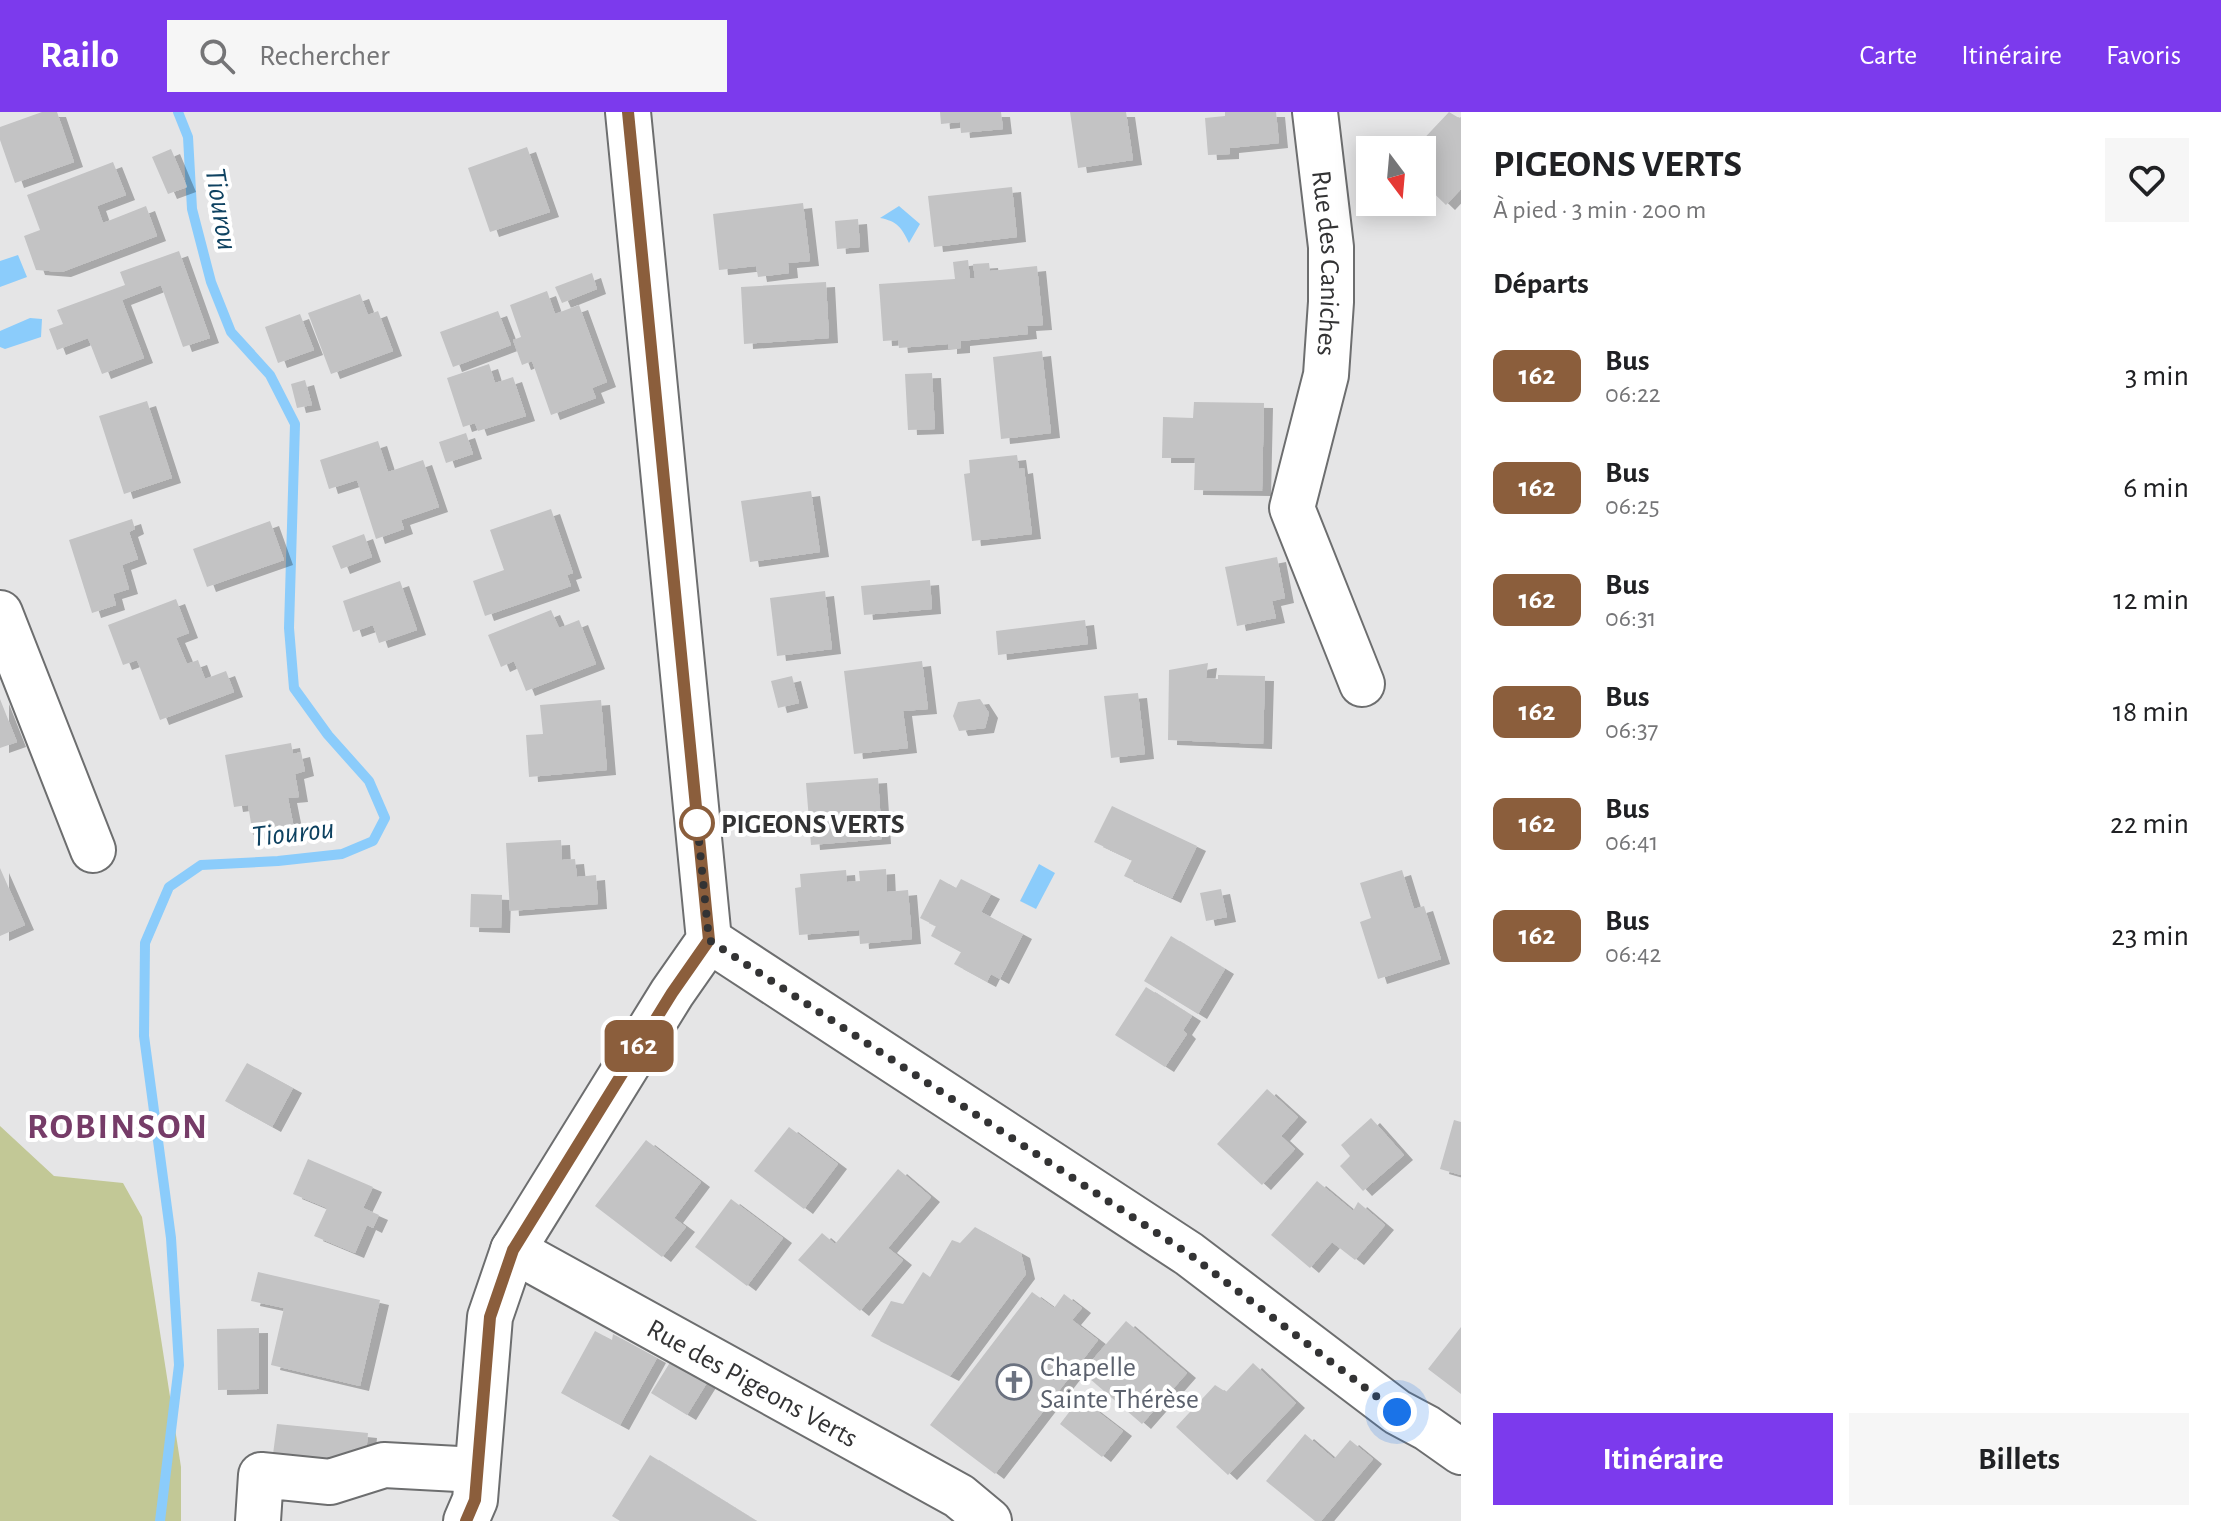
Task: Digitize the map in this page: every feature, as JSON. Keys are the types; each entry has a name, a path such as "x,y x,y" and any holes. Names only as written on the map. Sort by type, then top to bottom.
{"street":[{"path":"466,1521 475,1500 490,1317 513,1250 672,993 709,940 628,112"},
{"name":"Rue des Caniches","path":"1315,112 1331,247 1331,302 1326,375 1292,508 1362,684"},
{"path":"0,613 93,850"},
{"path":"709,940 1189,1254 1397,1412 1461,1452"},
{"name":"Rue des Pigeons Verts","path":"513,1250 966,1513"},
{"path":"258,1521 261,1475 330,1482 384,1465 477,1470"}],"green space":[{"path":"0,1126 54,1176 123,1183 142,1217 181,1467 181,1521 0,1521"}],"water":[{"path":"899,206 920,224 909,243 898,226 880,218"},
{"path":"18,255 27,277 0,287 0,261"},
{"path":"30,318 42,319 41,337 5,349 0,347 0,331"},
{"path":"1039,864 1055,873 1036,909 1020,901"}],"building":[{"path":"42,112 57,112 74,162 15,183 0,140 0,127"},
{"path":"940,112 1001,112 1003,129 961,133 960,122 941,124"},
{"path":"1070,112 1126,112 1133,160 1078,168"},
{"path":"1225,112 1276,112 1279,143 1230,148 1230,154 1208,155 1205,118 1225,116"},
{"path":"1449,112 1461,117 1461,189 1446,205 1436,195 1436,136 1426,136"},
{"path":"527,147 550,212 490,232 468,168"},
{"path":"171,149 187,187 168,194 152,157"},
{"path":"113,162 126,195 97,206 103,223 146,206 157,236 62,272 36,270 24,236 40,230 27,195"},
{"path":"1012,187 1017,237 934,247 928,196"},
{"path":"803,203 810,261 788,263 789,273 758,277 756,266 719,270 713,214"},
{"path":"858,219 860,247 837,249 835,221"},
{"path":"179,251 210,338 183,347 161,285 122,300 144,358 102,374 88,338 57,350 49,329 63,324 57,310 125,285 120,272"},
{"path":"968,260 970,278 975,278 973,264 989,263 990,271 1037,266 1043,325 1027,326 1028,334 961,341 961,348 948,349 948,344 899,348 898,340 883,341 879,284 955,279 953,262"},
{"path":"592,273 597,289 562,303 555,287"},
{"path":"826,282 829,338 744,344 741,287"},
{"path":"547,291 555,314 579,305 607,382 592,388 596,398 551,415 532,361 522,365 513,340 521,337 510,305"},
{"path":"360,294 368,315 378,311 393,351 331,374 308,313"},
{"path":"498,311 511,345 453,367 440,332"},
{"path":"300,314 314,350 278,363 265,327"},
{"path":"1042,351 1051,433 1001,439 993,357"},
{"path":"489,364 495,383 513,377 526,416 478,431 475,423 463,427 447,378"},
{"path":"932,373 935,429 908,430 905,374"},
{"path":"305,380 312,405 297,408 291,384"},
{"path":"147,401 172,478 124,494 99,416"},
{"path":"1194,402 1264,403 1262,491 1194,490 1195,458 1162,458 1163,417 1193,418"},
{"path":"466,433 473,454 446,463 439,442"},
{"path":"378,441 388,472 423,460 439,507 401,520 404,529 376,539 357,480 329,489 320,460"},
{"path":"1017,455 1019,469 1024,468 1032,534 972,541 964,474 970,473 969,460"},
{"path":"811,491 820,552 750,562 741,501"},
{"path":"551,509 573,573 567,575 571,586 485,616 473,581 504,570 490,530"},
{"path":"132,519 135,529 129,532 138,559 122,565 129,589 113,594 116,605 92,613 69,540"},
{"path":"270,521 284,560 207,587 193,549"},
{"path":"364,534 372,557 341,569 332,546"},
{"path":"1277,557 1285,598 1272,601 1276,618 1237,626 1225,567"},
{"path":"930,580 932,609 864,615 861,586"},
{"path":"400,581 417,630 379,643 373,625 353,632 343,601"},
{"path":"825,591 832,649 777,656 770,598"},
{"path":"176,599 189,633 176,638 187,664 198,660 205,679 226,671 234,692 160,720 137,660 123,665 108,625"},
{"path":"551,610 559,628 579,620 596,664 526,691 514,661 501,667 488,635"},
{"path":"1085,620 1088,644 998,655 996,631"},
{"path":"922,661 928,709 903,711 908,748 854,754 844,671"},
{"path":"1208,663 1206,678 1218,679 1218,675 1265,676 1263,744 1168,740 1169,670"},
{"path":"792,676 799,703 778,708 771,681"},
{"path":"1138,693 1145,754 1111,758 1104,696"},
{"path":"0,699 17,742 0,748"},
{"path":"980,699 989,713 985,728 959,731 953,716 958,702"},
{"path":"601,700 607,770 529,777 526,735 543,734 540,705"},
{"path":"291,743 293,754 301,752 305,771 295,774 299,797 288,798 294,828 253,835 248,805 234,807 225,755"},
{"path":"878,778 882,839 811,845 806,783"},
{"path":"1112,806 1197,846 1172,898 1124,876 1132,860 1094,842"},
{"path":"561,840 562,860 575,859 577,877 596,875 598,904 510,911 506,843"},
{"path":"0,868 25,925 0,936"},
{"path":"886,869 887,892 908,890 912,939 860,944 859,930 799,935 795,888 801,887 800,874 846,870 847,882 860,881 859,871"},
{"path":"1402,870 1414,909 1424,906 1441,959 1378,979 1360,922 1371,918 1360,883"},
{"path":"940,879 956,888 961,879 991,894 981,912 1023,934 1000,979 991,974 987,982 954,964 961,952 931,936 936,926 920,918"},
{"path":"1221,889 1227,917 1206,921 1200,893"},
{"path":"471,894 502,895 501,928 470,927"},
{"path":"1171,936 1225,969 1198,1014 1144,981"},
{"path":"1146,987 1192,1016 1183,1030 1187,1034 1165,1067 1115,1035"},
{"path":"247,1063 293,1088 272,1127 225,1101"},
{"path":"1267,1089 1298,1117 1281,1136 1295,1149 1262,1185 1217,1144"},
{"path":"1371,1118 1404,1155 1363,1191 1340,1166 1350,1156 1341,1145"},
{"path":"1454,1120 1461,1122 1461,1175 1440,1169"},
{"path":"789,1127 838,1164 804,1209 754,1171"},
{"path":"646,1140 701,1182 674,1218 686,1227 662,1257 595,1206"},
{"path":"308,1159 373,1187 363,1208 379,1215 373,1228 367,1225 355,1253 314,1236 327,1208 293,1194"},
{"path":"898,1169 931,1197 888,1248 903,1260 860,1311 798,1260 822,1233 835,1244"},
{"path":"1317,1181 1353,1211 1358,1202 1385,1225 1355,1260 1332,1242 1310,1268 1271,1235"},
{"path":"731,1199 783,1238 747,1286 695,1247"},
{"path":"975,1227 1021,1253 1026,1274 950,1376 871,1336 891,1301 903,1304 923,1272 930,1277 952,1240 960,1243"},
{"path":"258,1272 380,1300 360,1386 271,1365 284,1308 251,1301"},
{"name":"Chapelle Sainte Thérèse","path":"1032,1292 1054,1308 1064,1294 1082,1308 1072,1320 1098,1340 995,1474 930,1425"},
{"path":"1126,1321 1187,1373 1142,1424 1082,1372"},
{"path":"1461,1327 1461,1394 1428,1369"},
{"path":"259,1328 259,1389 218,1390 217,1329"},
{"path":"595,1331 612,1340 613,1334 657,1358 620,1425 561,1393"},
{"path":"674,1356 710,1378 687,1415 651,1393"},
{"path":"1253,1363 1296,1403 1228,1475 1176,1427 1215,1385 1226,1392"},
{"path":"1080,1398 1123,1431 1102,1457 1060,1424"},
{"path":"277,1424 368,1433 365,1464 273,1454"},
{"path":"1305,1434 1334,1459 1350,1440 1373,1459 1321,1521 1315,1521 1266,1481"},
{"path":"650,1455 756,1521 620,1521 612,1516"}],"waterway":[{"name":"Tiourou","path":"160,1521 179,1365 171,1238 144,1036 145,943 169,887 201,865 342,854 373,841 385,818 369,781 328,735 294,688 289,628 295,424 270,375 231,332 211,282 192,209 188,137 178,112"}],"bus line":[{"name":"162","path":"466,1521 475,1500 490,1317 513,1250 672,993 709,940 628,112"}],"place":[{"name":"PIGEONS VERTS","path":"697,823"},
{"name":"Chapelle Sainte Thérèse","path":"1014,1382"}],"district":[{"name":"ROBINSON","path":"118,1125"}],"route":[{"path":"697,823 696,811 709,940 1189,1254 1397,1412"}]}
